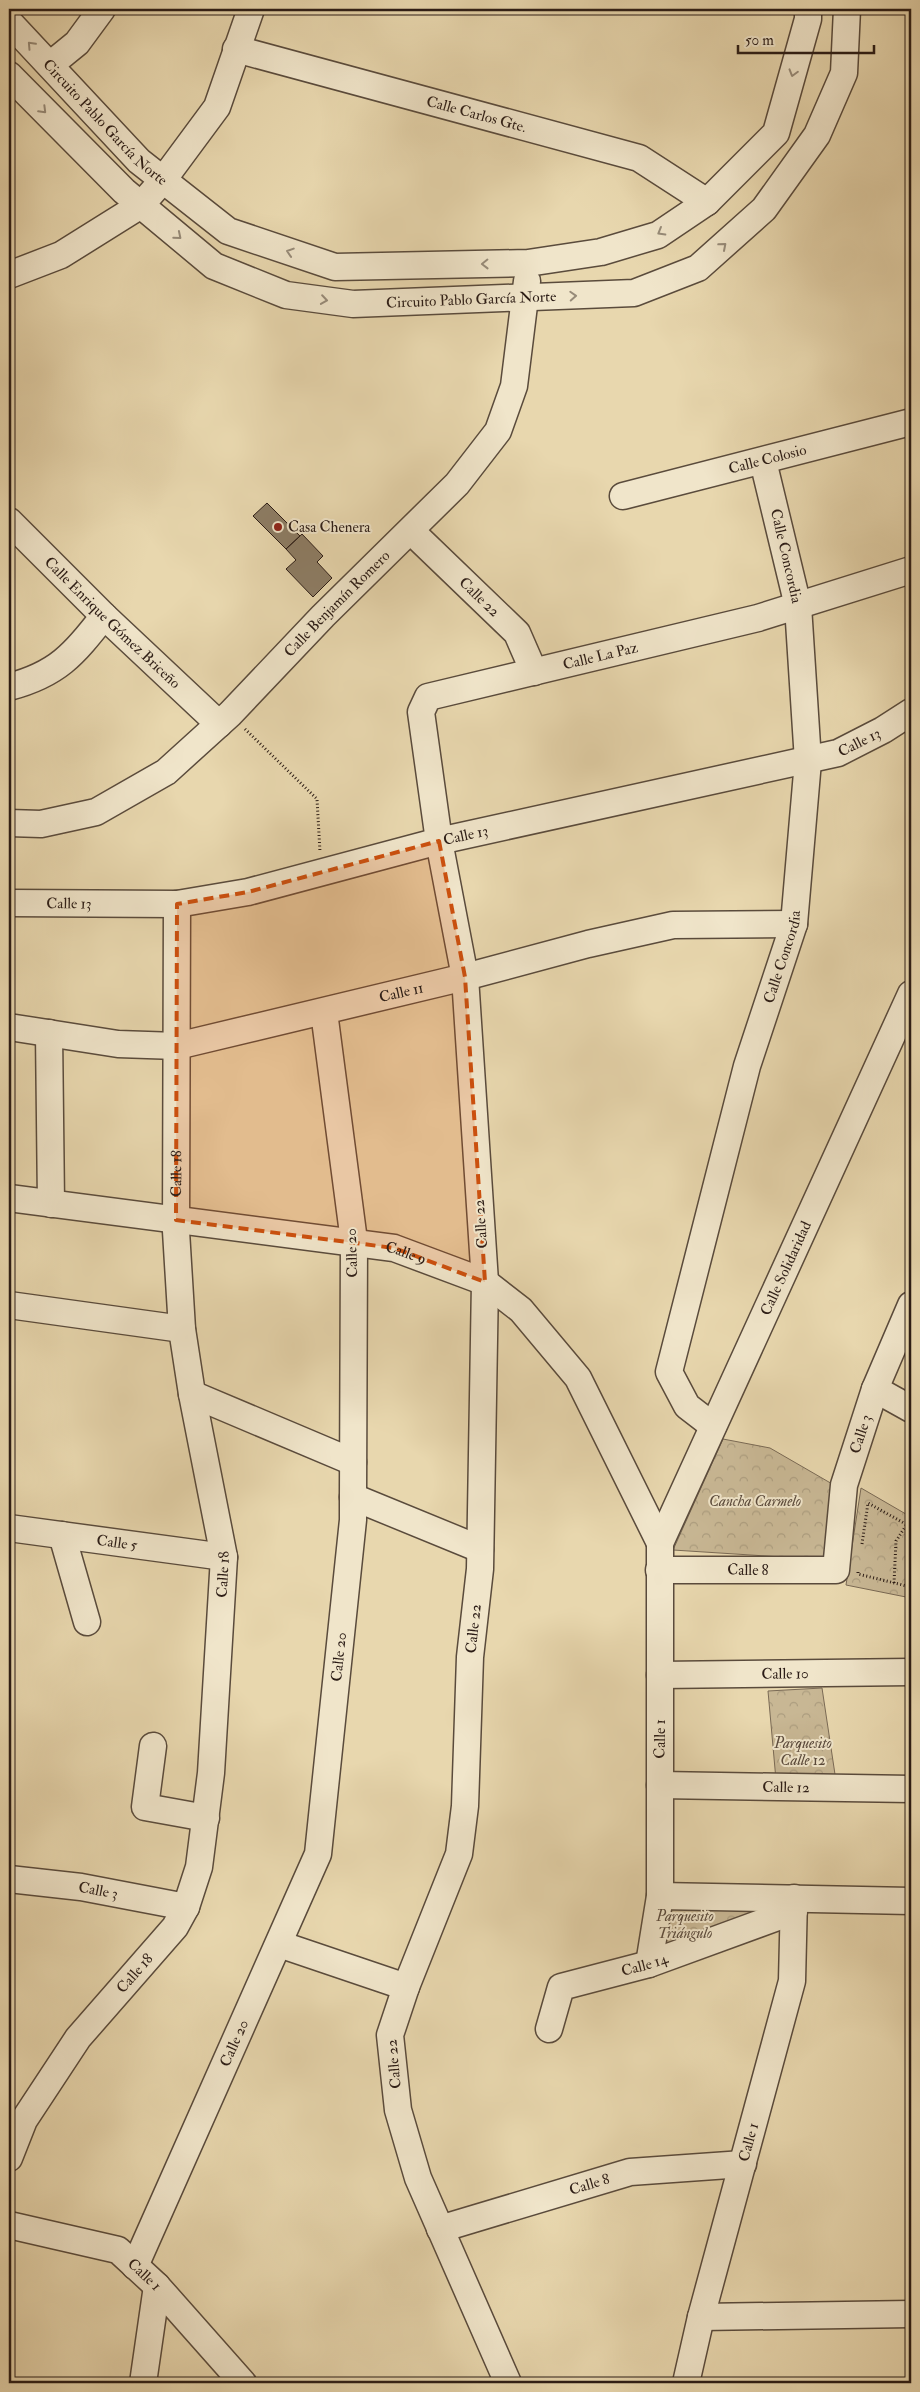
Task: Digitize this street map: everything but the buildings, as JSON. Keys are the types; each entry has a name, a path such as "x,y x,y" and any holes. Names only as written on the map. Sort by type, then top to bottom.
{"street":[{"path":"50,65 77,43 102,9"},
{"path":"9,275 61,255 141,205 163,180 216,107 251,9"},
{"name":"Circuito Pablo García Norte","path":"9,22 139,161 228,232 335,267 528,264 601,252 658,235 707,202 776,133 808,19 808,9"},
{"name":"Circuito Pablo García Norte","path":"9,75 141,205 214,266 286,295 353,304 526,299 634,293 698,268 764,210 817,135 844,73 847,9"},
{"name":"Calle Carlos Gte.","path":"236,49 639,158 707,202"},
{"name":"Calle Benjamín Romero","path":"9,823 41,824 96,812 166,772 224,719 323,616 457,484 498,431 514,386 526,299 528,264"},
{"name":"Calle Colosio","path":"623,496 911,422"},
{"name":"Calle Concordia","path":"713,1426 687,1406 669,1372 748,1066 794,924 808,761 798,606 763,461"},
{"name":"Calle Enrique Gómez Briceño","path":"9,520 104,616 224,719"},
{"name":"Calle 22","path":"411,531 516,633 534,672"},
{"name":"Calle La Paz","path":"439,841 421,712 428,697 798,606 911,570"},
{"path":"9,687 30,682 54,669 75,653 104,616"},
{"name":"Calle 13","path":"9,903 177,904 248,892 439,841 808,761 838,752 883,730 911,712"},
{"name":"Calle 22","path":"439,841 466,977 484,1282 480,1550 470,1657 465,1806 459,1854 406,1987 390,2035 398,2110 418,2178 508,2383"},
{"name":"Calle 18","path":"9,2158 24,2120 78,2038 175,1927 186,1908 199,1868 206,1818 211,1773 224,1557 192,1394 182,1328 176,1220 177,904"},
{"name":"Calle 11","path":"9,1027 118,1044 177,1046 324,1012 466,977 588,944 673,925 794,924"},
{"name":"Calle Solidaridad","path":"660,1543 911,994"},
{"name":"Calle 20","path":"135,2266 318,1854 353,1520 354,1241 324,1012"},
{"path":"50,1033 51,1204"},
{"name":"Calle 9","path":"9,1198 354,1241 394,1248 484,1282 521,1310 578,1378 660,1543"},
{"path":"9,1304 182,1328"},
{"name":"Calle 3","path":"851,1570 844,1485 875,1389 911,1305"},
{"path":"875,1389 911,1408"},
{"path":"192,1394 353,1462"},
{"path":"353,1497 480,1550"},
{"name":"Calle 5","path":"9,1528 224,1557"},
{"path":"62,1535 87,1622"},
{"name":"Calle 1","path":"649,1964 660,1896 660,1543"},
{"name":"Calle 8","path":"659,1570 851,1570"},
{"name":"Calle 10","path":"660,1675 911,1672"},
{"path":"154,1746 145,1807 206,1818"},
{"name":"Calle 12","path":"660,1784 911,1789"},
{"name":"Calle 3","path":"9,1879 81,1887 186,1908"},
{"name":"Calle 14","path":"660,1896 794,1905 911,1901"},
{"name":"Calle 1","path":"686,2383 701,2318 792,1981 794,1905"},
{"name":"Calle 14","path":"549,2029 561,1987 649,1964 794,1905"},
{"path":"279,1944 406,1987"},
{"name":"Calle 8","path":"440,2229 630,2172 743,2164"},
{"name":"Calle 1","path":"9,2225 118,2250 157,2286 243,2383"},
{"path":"142,2383 157,2286"},
{"path":"701,2318 911,2314"}],"path":[{"path":"224,719 317,799 321,873"},
{"path":"862,1548 868,1503 911,1527"},
{"path":"894,1583 896,1541 907,1524"},
{"path":"851,1570 911,1587"}],"highlighted area":[{"path":"439,841 465,977 485,1282 394,1248 176,1220 177,904 248,892"}],"green space":[{"name":"Cancha Carmelo","path":"723,1439 770,1448 834,1485 828,1560 673,1550"},
{"path":"861,1488 911,1517 911,1598 846,1585"},
{"name":"Parquesito Calle 12","path":"822,1688 836,1781 776,1780 768,1691"},
{"name":"Parquesito Triángulo","path":"668,1904 774,1912 658,1955"}],"place":[{"name":"Casa Chenera","path":"278,527"}]}
